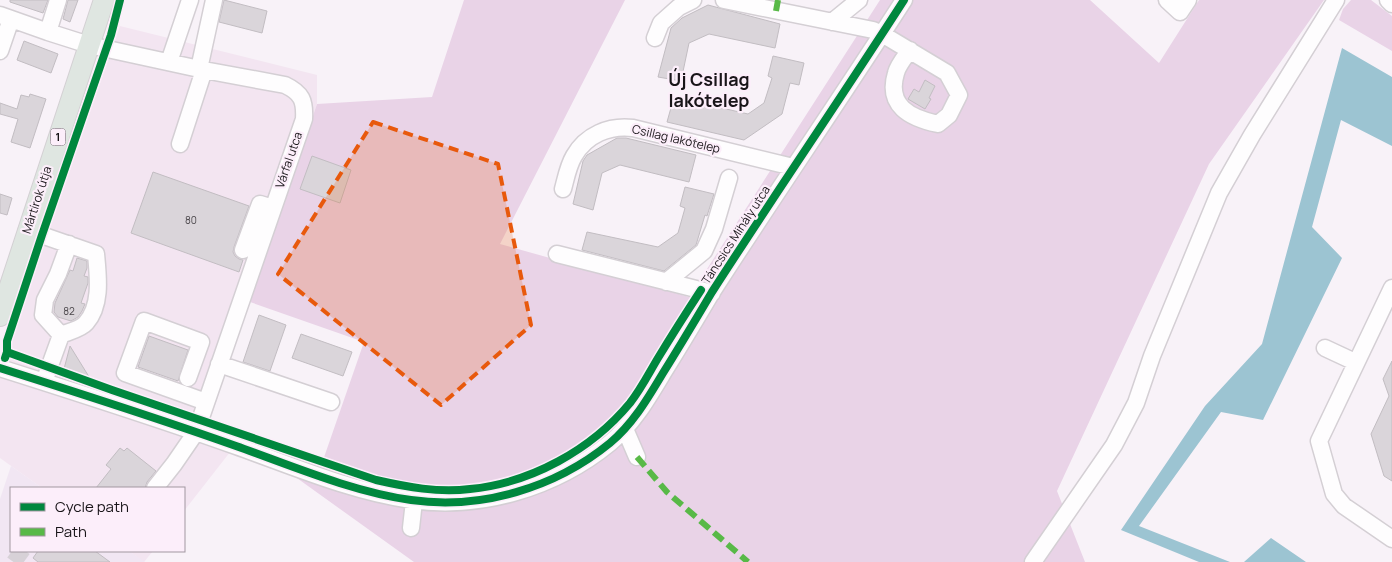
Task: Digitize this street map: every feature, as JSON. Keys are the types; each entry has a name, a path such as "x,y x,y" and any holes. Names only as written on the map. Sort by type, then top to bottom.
{"main road":[{"name":"Mártírok útja","path":"0,316 104,0"}],"street":[{"path":"48,32 58,0"},
{"path":"169,62 190,0"},
{"path":"180,144 202,69 214,0"},
{"path":"655,38 661,23 679,7 693,0"},
{"path":"724,0 873,30 910,50 947,72 959,95 949,115 938,124 924,121 908,114 894,97 893,86 896,71 910,50"},
{"path":"832,22 859,0"},
{"name":"Táncsics Mihály utca","path":"0,368 196,432 348,485 389,496 414,501 476,501 540,485 577,466 610,443 625,430 643,407 712,293 904,0"},
{"path":"1167,0 1180,12 1188,0"},
{"path":"1034,562 1114,445 1136,403 1152,356 1219,193 1252,135 1336,0"},
{"path":"1388,0 1392,4"},
{"path":"0,52 6,17"},
{"name":"Várfal utca","path":"6,17 89,45 285,85 293,88 302,99 304,119 196,432 156,487"},
{"name":"Csillag lakótelep","path":"563,189 569,165 580,147 598,133 623,126 793,167"},
{"path":"666,282 704,251 714,229 729,178"},
{"path":"243,250 260,204 273,208"},
{"path":"28,230 96,254 99,282 94,308 86,324 61,335 44,382"},
{"path":"61,335 43,315 45,300 58,274 69,244"},
{"path":"557,254 712,293"},
{"path":"1392,288 1355,362 1319,441 1334,494 1344,506 1392,539"},
{"path":"188,378 201,342 144,321 125,373 206,402"},
{"path":"1325,348 1355,362"},
{"path":"219,364 331,402"},
{"path":"625,430 637,457"},
{"path":"411,528 414,501"}],"highlighted area":[{"path":"373,122 498,164 531,325 441,405 278,274"}],"shaded area":[{"path":"464,0 625,0 500,244 689,297 880,0 1090,0 1159,63 1199,0 1324,0 1209,164 1057,491 1085,562 414,562 241,438 321,466 364,342 250,302 317,104 432,97"},
{"path":"1351,0 1371,0 1392,16 1392,51 1339,20 1343,9"},
{"path":"120,26 317,75 317,104 208,426 241,438 185,510 185,487 41,487 0,458 0,368"},
{"path":"11,466 41,487 10,487 10,552 130,552 145,562 0,562 0,499"},
{"path":"130,552 152,552 144,562"}],"water":[{"path":"1342,48 1392,77 1392,146 1341,120 1312,227 1342,258 1263,420 1221,412 1139,526 1230,562 1199,562 1121,530 1205,406 1262,344"},
{"path":"1271,538 1306,562 1244,562"}],"building":[{"path":"10,0 48,0 43,13 10,2"},
{"path":"68,0 78,0 70,22 63,19"},
{"path":"224,0 267,11 262,33 219,22"},
{"path":"708,5 780,24 775,48 709,34 689,43 681,81 658,77 671,28 682,18"},
{"path":"24,41 58,54 51,73 17,60"},
{"path":"773,56 804,63 799,85 790,83 782,114 744,140 667,122 674,97 748,114 764,103 772,78 768,76"},
{"path":"925,80 935,86 929,98 931,99 925,109 908,99 914,89 919,92"},
{"path":"30,94 46,99 30,148 11,142 18,119 0,114 0,103 17,109 21,95 29,97"},
{"path":"617,138 626,138 696,155 689,182 620,165 602,173 593,210 573,204 583,161 587,155"},
{"path":"312,156 351,170 340,203 300,189"},
{"path":"153,172 249,206 233,252 235,256 243,260 239,272 131,233"},
{"path":"685,187 714,194 696,245 664,271 582,250 587,232 658,247 678,233 685,208 680,206"},
{"path":"0,194 12,198 7,215 0,213"},
{"path":"77,258 87,261 84,276 88,277 88,283 81,303 85,304 82,311 78,317 71,321 58,317 54,312 55,303 70,270 73,271"},
{"path":"259,315 286,325 270,371 243,362"},
{"path":"301,334 352,352 343,376 292,358"},
{"path":"149,336 188,350 178,381 138,367"},
{"path":"70,346 91,380 64,369"},
{"path":"1392,361 1392,481 1384,476 1371,434 1389,396 1383,379"},
{"path":"120,448 124,451 127,448 156,471 145,487 97,487 111,469 106,465"},
{"path":"37,552 96,552 110,562 38,562 33,558"}],"tunnel":[{"path":"13,552 27,562"}],"marked path":[{"path":"776,11 778,0"},
{"path":"637,457 667,492 748,562"}],"cycle path":[{"path":"5,358 7,341 111,35 120,0"},
{"path":"0,368 236,446 323,478 389,496 411,500 464,502 516,492 541,483 589,459 618,436 640,410 712,292 904,0"},
{"path":"7,352 376,480 434,490 470,489 493,486 537,472 578,449 597,435 634,398 701,290"}],"district":[{"name":"Új Csillag lakótelep","path":"709,90"}]}
